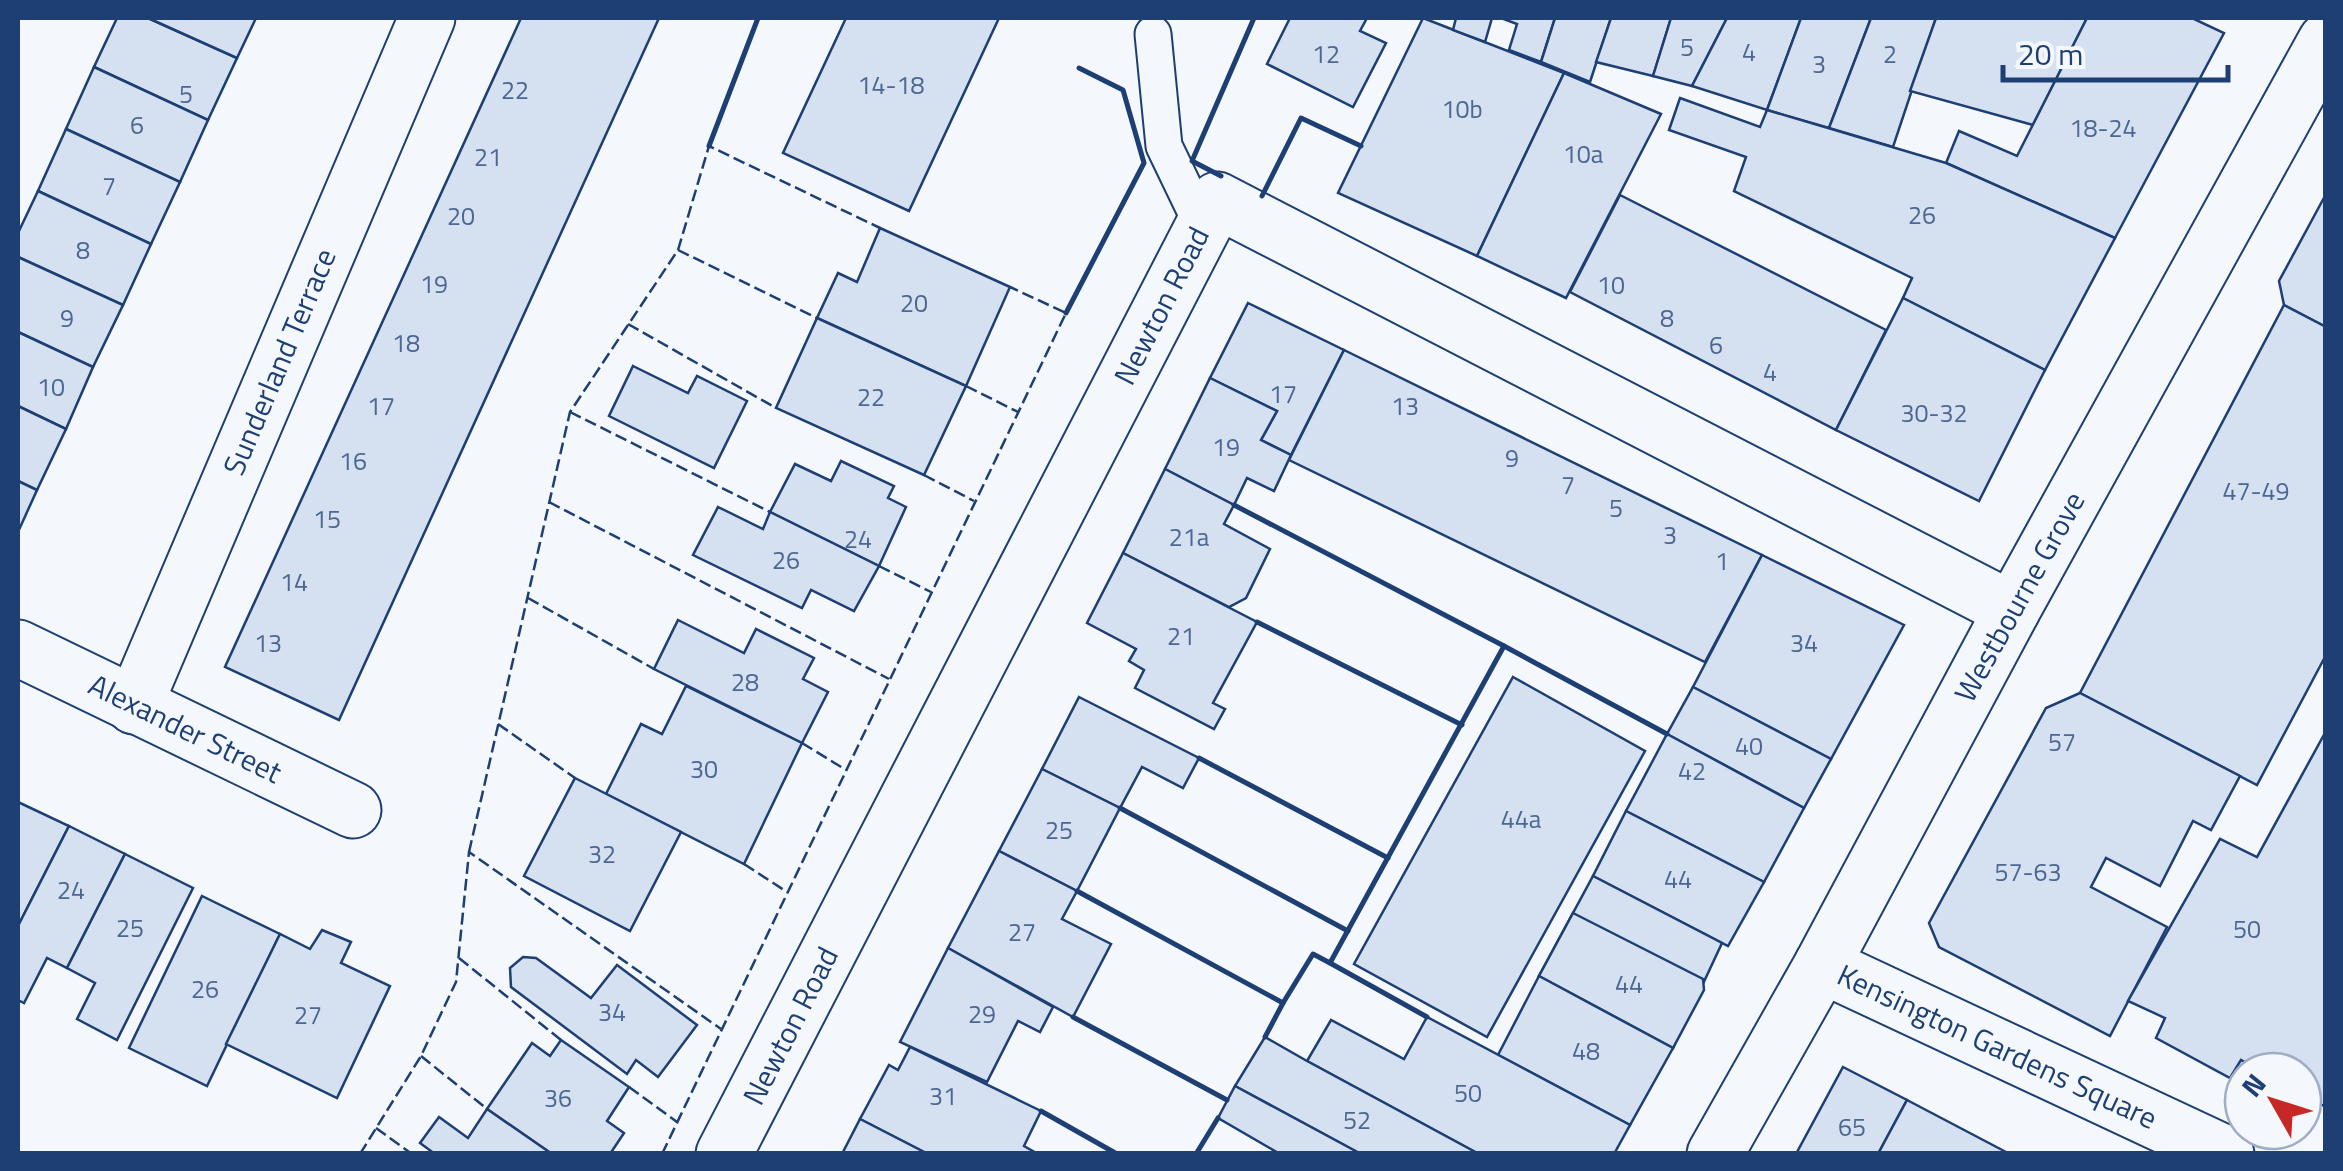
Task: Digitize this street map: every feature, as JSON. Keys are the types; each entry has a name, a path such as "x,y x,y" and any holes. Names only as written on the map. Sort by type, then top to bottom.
{"street":[{"name":"Sunderland Terrace","path":"134,706 427,18"},
{"name":"Westbourne Grove","path":"1714,1154 1822,965 2012,610 2326,41"},
{"name":"Newton Road","path":"724,1154 1217,200 2012,610"},
{"name":"Alexander Street","path":"18,648 353,810"},
{"name":"Kensington Gardens Square","path":"1822,965 2226,1154"}],"lane":[{"path":"1152,34 1164,146 1203,227"}],"building":[{"path":"117,18 148,18 237,58 208,120 94,67"},
{"path":"148,18 256,18 237,58"},
{"path":"521,18 659,18 339,720 225,667"},
{"path":"846,18 999,18 909,211 783,153"},
{"path":"1290,18 1367,18 1360,31 1386,43 1353,107 1267,64"},
{"path":"1423,18 1564,73 1477,256 1338,193"},
{"path":"1456,18 1492,18 1485,42 1453,30"},
{"path":"1501,18 1555,18 1541,62 1509,50 1517,24"},
{"path":"1555,18 1611,18 1590,82 1541,62"},
{"path":"1611,18 1671,18 1653,76 1596,62"},
{"path":"1671,18 1727,18 1692,86 1653,76"},
{"path":"1727,18 1801,18 1767,110 1692,86"},
{"path":"1801,18 1871,18 1829,128 1767,110"},
{"path":"1871,18 1936,18 1893,147 1829,128"},
{"path":"1936,18 2087,18 2033,125 1910,91"},
{"path":"2087,18 2192,18 2224,33 2115,238 1946,163 1959,131 2017,156"},
{"path":"94,67 208,120 180,182 66,129"},
{"path":"1564,73 1661,114 1566,298 1477,256"},
{"path":"1680,98 1760,127 1767,110 1946,163 2115,238 2045,370 1903,298 1912,278 1734,191 1746,157 1669,130"},
{"path":"66,129 180,182 151,244 38,191"},
{"path":"38,191 151,244 123,305 18,257 18,233"},
{"path":"2326,194 2326,327 2284,305 2279,281"},
{"path":"1620,195 1886,330 1836,430 1570,292"},
{"path":"880,228 1010,287 966,386 817,318 838,273 857,282"},
{"path":"18,257 123,305 93,367 18,332"},
{"path":"1903,298 2045,370 1979,501 1836,430"},
{"path":"1248,303 1344,350 1291,455 1261,440 1277,411 1210,378"},
{"path":"2284,305 2326,327 2326,655 2257,785 2080,693"},
{"path":"817,318 966,386 924,475 776,408"},
{"path":"18,332 93,367 66,429 18,406"},
{"path":"1344,350 1762,555 1705,662 1289,460"},
{"path":"633,366 688,393 697,376 747,401 714,468 609,416"},
{"path":"1210,378 1277,411 1261,440 1291,455 1274,491 1247,478 1234,505 1165,469"},
{"path":"18,406 66,429 37,490 18,481"},
{"path":"841,461 894,486 888,498 906,507 879,566 770,512 795,464 831,481"},
{"path":"1165,469 1234,505 1224,524 1270,549 1246,598 1229,607 1123,553"},
{"path":"18,481 37,490 18,532"},
{"path":"718,507 763,529 770,512 879,566 854,611 811,590 802,608 693,555"},
{"path":"1123,553 1257,622 1213,703 1225,709 1214,729 1135,688 1144,670 1129,661 1136,649 1087,623"},
{"path":"1762,555 1904,625 1831,759 1693,687"},
{"path":"678,620 744,653 756,629 814,658 803,679 828,692 802,743 654,669"},
{"path":"1513,677 1645,751 1487,1037 1354,964"},
{"path":"686,686 802,743 744,864 606,794 641,724 662,734"},
{"path":"1693,687 1831,759 1804,808 1667,734"},
{"path":"2080,693 2240,776 2211,830 2193,821 2160,886 2106,858 2091,887 2167,927 2110,1036 1939,947 1929,923 2046,708"},
{"path":"1079,697 1199,758 1183,788 1142,767 1120,808 1042,769"},
{"path":"2326,731 2326,1107 2323,1051 2223,1051 2223,1074 2156,1038 2165,1018 2128,1001 2220,839 2257,857"},
{"path":"1667,734 1804,808 1764,882 1626,811"},
{"path":"1042,769 1120,808 1077,891 999,851"},
{"path":"575,778 681,832 630,931 524,876"},
{"path":"18,802 69,826 18,926"},
{"path":"1626,811 1764,882 1728,946 1593,876"},
{"path":"69,826 125,854 67,968 47,958 24,1003 18,1000 18,926"},
{"path":"999,851 1077,891 1062,919 1111,944 1073,1017 948,948"},
{"path":"125,854 193,888 117,1040 77,1019 95,983 67,968"},
{"path":"1593,876 1722,943 1673,1048 1539,976"},
{"path":"202,896 280,934 207,1086 129,1048"},
{"path":"1573,913 1703,979 1704,990 1673,1048 1539,976"},
{"path":"322,930 351,942 341,963 390,986 337,1098 226,1044 280,934 310,949"},
{"path":"948,948 1053,1007 1040,1032 1018,1021 987,1082 900,1042"},
{"path":"523,957 536,958 591,998 617,965 697,1025 658,1077 636,1060 627,1074 511,987 510,968"},
{"path":"1539,976 1673,1048 1630,1125 1498,1055"},
{"path":"1427,1017 1630,1125 1614,1154 1479,1154 1307,1061 1331,1020 1404,1059"},
{"path":"1265,1037 1479,1154 1361,1154 1235,1086"},
{"path":"561,1040 629,1087 607,1121 624,1133 610,1154 552,1154 487,1109 532,1043 550,1056"},
{"path":"910,1047 1041,1111 1024,1146 1038,1154 928,1154 860,1119 889,1065 898,1070"},
{"path":"1843,1067 1907,1100 1878,1154 1796,1154"},
{"path":"1235,1086 1361,1154 1280,1154 1218,1118"},
{"path":"1907,1100 2006,1152 1878,1154"},
{"path":"487,1109 552,1154 435,1154 420,1143 439,1117 468,1138"},
{"path":"860,1119 928,1154 842,1154"}],"fence":[{"path":"469,852 570,412 678,250 709,146 880,228"},
{"path":"678,250 817,318"},
{"path":"662,1154 1066,313 1010,287"},
{"path":"628,324 776,408"},
{"path":"966,386 1018,412"},
{"path":"570,412 770,512"},
{"path":"924,475 974,501"},
{"path":"549,502 889,679"},
{"path":"879,566 931,592"},
{"path":"528,598 654,669"},
{"path":"498,724 575,778"},
{"path":"802,743 846,770"},
{"path":"360,1154 421,1056 456,982 469,852 721,1029"},
{"path":"744,864 787,892"},
{"path":"459,958 561,1040"},
{"path":"421,1056 487,1109"},
{"path":"629,1087 677,1122"},
{"path":"376,1128 412,1154"}],"wall":[{"path":"709,146 758,18"},
{"path":"1221,176 1192,161 1254,18"},
{"path":"1066,313 1144,163 1123,90 1079,68"},
{"path":"1262,196 1301,118 1361,146"},
{"path":"1234,505 1504,646"},
{"path":"1257,622 1462,725"},
{"path":"1427,1017 1330,963 1504,646 1667,734"},
{"path":"1199,758 1388,858"},
{"path":"1120,808 1348,931"},
{"path":"1077,891 1283,1003 1313,954 1330,963"},
{"path":"1265,1037 1283,1003"},
{"path":"1073,1017 1227,1100"},
{"path":"1041,1111 1117,1154"},
{"path":"1196,1154 1218,1118"}]}
